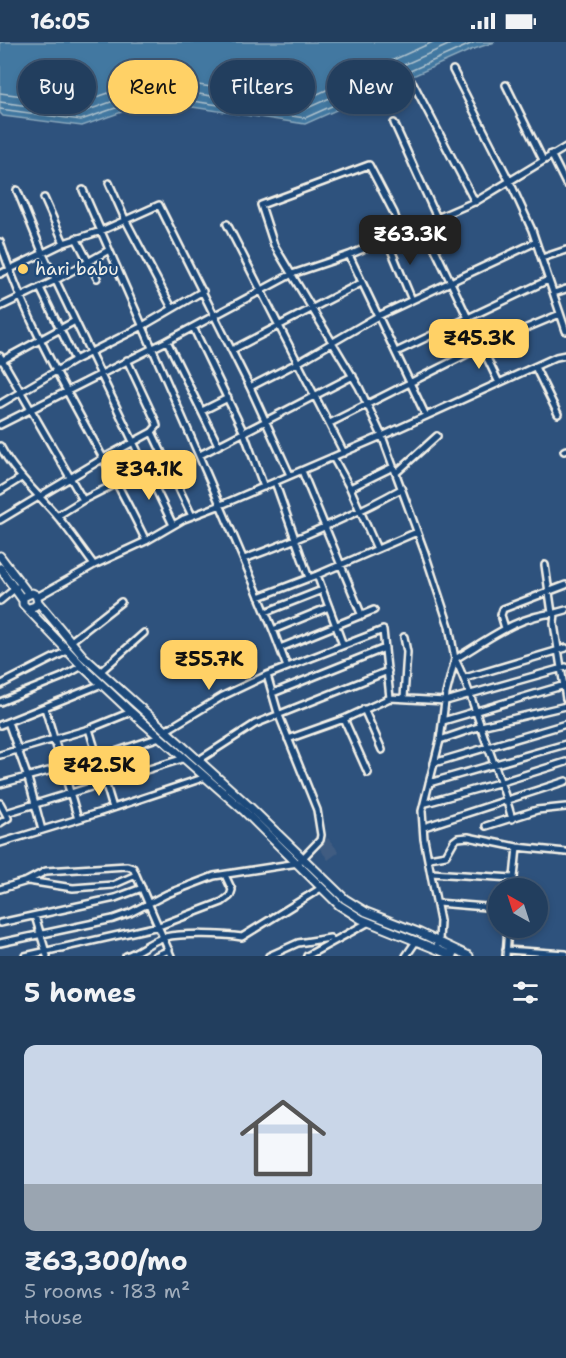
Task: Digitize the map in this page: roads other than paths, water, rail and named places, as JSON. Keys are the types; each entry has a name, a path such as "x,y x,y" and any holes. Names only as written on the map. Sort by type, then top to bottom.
{"main road":[{"path":"0,556 17,586"},
{"path":"0,568 25,596 24,606 82,666 131,712 199,760 301,860 321,888 345,910 369,922 417,940 437,944 453,956"},
{"path":"25,596 34,594 70,642 163,734 184,758 350,903 437,944 469,956"},
{"path":"28,608 35,606 38,599"}],"street":[{"path":"453,70 510,182 536,242 566,329"},
{"path":"414,85 475,202 566,147"},
{"path":"506,85 543,160"},
{"path":"394,123 437,218"},
{"path":"551,154 566,184"},
{"path":"401,235 394,213 369,165 261,205 274,244 353,376 382,436 449,626 455,660 471,693 488,748 502,782 512,819"},
{"path":"110,183 125,219 172,308"},
{"path":"17,190 43,254 173,525"},
{"path":"83,190 141,327 222,505 287,667"},
{"path":"45,198 64,243"},
{"path":"0,425 65,390 167,341 292,274 401,235 474,202"},
{"path":"0,274 64,243 101,231 159,204 250,387 290,476"},
{"path":"227,224 344,453"},
{"path":"423,225 499,384"},
{"path":"76,238 97,278"},
{"path":"387,240 412,300"},
{"path":"0,242 9,270 55,372 146,541"},
{"path":"250,387 299,362 378,316 536,242"},
{"path":"0,307 56,280 109,250"},
{"path":"542,258 566,250"},
{"path":"349,255 426,416"},
{"path":"396,352 548,280"},
{"path":"232,350 361,283"},
{"path":"40,288 75,360"},
{"path":"554,293 566,289"},
{"path":"0,404 75,360 141,327 203,291"},
{"path":"330,423 481,347 560,314"},
{"path":"75,321 1,359 83,500"},
{"path":"193,327 244,433 264,487"},
{"path":"167,341 218,446"},
{"path":"38,599 94,565 192,516 344,453 566,355"},
{"path":"0,520 152,432 157,426 127,360"},
{"path":"535,367 558,414"},
{"path":"200,455 353,376"},
{"path":"202,411 228,398"},
{"path":"152,432 192,516"},
{"path":"396,473 437,436"},
{"path":"0,446 21,478 57,516 94,565"},
{"path":"333,457 350,488 377,549"},
{"path":"57,516 83,500 164,459"},
{"path":"350,488 393,467"},
{"path":"302,471 362,616"},
{"path":"0,492 21,478"},
{"path":"274,482 309,578"},
{"path":"244,559 326,528 361,512 401,489"},
{"path":"259,597 417,532"},
{"path":"545,565 554,624 563,649 566,699"},
{"path":"317,575 343,645"},
{"path":"506,628 501,615 503,609 566,585"},
{"path":"0,601 17,586"},
{"path":"266,612 322,590"},
{"path":"70,642 121,602"},
{"path":"273,630 329,608"},
{"path":"280,648 374,610"},
{"path":"437,944 440,921 422,812 440,740 455,660 506,628 544,614 566,610"},
{"path":"0,784 97,758 163,734 223,696 267,675 383,630 390,698"},
{"path":"100,672 144,633"},
{"path":"401,698 407,652 404,637"},
{"path":"558,639 566,637"},
{"path":"273,693 385,648"},
{"path":"465,678 563,649"},
{"path":"0,685 67,651"},
{"path":"0,702 62,677 82,666"},
{"path":"288,739 344,719 390,698 446,701 564,668"},
{"path":"199,760 255,724 278,713 388,670"},
{"path":"0,943 113,919 208,878 301,860 318,843 321,835 314,802 278,713 267,675"},
{"path":"0,725 102,684"},
{"path":"443,721 565,685"},
{"path":"440,740 481,726 566,706"},
{"path":"45,708 56,738 78,819"},
{"path":"364,708 382,750"},
{"path":"0,755 89,729 131,712"},
{"path":"344,719 368,773"},
{"path":"9,722 20,751 42,830"},
{"path":"434,763 566,724"},
{"path":"89,729 113,808"},
{"path":"429,783 566,744"},
{"path":"6,813 184,758"},
{"path":"426,803 566,762"},
{"path":"0,843 206,777"},
{"path":"424,827 566,781"},
{"path":"0,803 8,818 0,823"},
{"path":"486,826 537,810 566,807"},
{"path":"429,858 446,855 458,838 566,852"},
{"path":"431,873 513,878 517,847"},
{"path":"0,889 27,881 46,871 127,866 133,868 170,953 155,956"},
{"path":"27,881 73,888 113,885 136,875"},
{"path":"25,956 46,954 159,926 222,902 230,896 232,890 225,875"},
{"path":"0,923 115,898 142,888"},
{"path":"126,956 163,937 223,934 242,937 321,888"},
{"path":"437,903 488,907"},
{"path":"35,916 46,954"},
{"path":"307,956 369,922"},
{"path":"269,956 298,943 330,938 333,941"},
{"path":"507,938 506,953 566,954"},
{"path":"406,956 417,940"}],"water":[{"path":"0,42 495,42 414,75 414,60 327,60 327,114 305,124 239,114 315,114 315,60 210,60 210,110 198,108 198,60 108,60 108,114 116,114 82,126 3,116 0,113"}],"place":[{"name":"hari babu","path":"23,269"}]}
